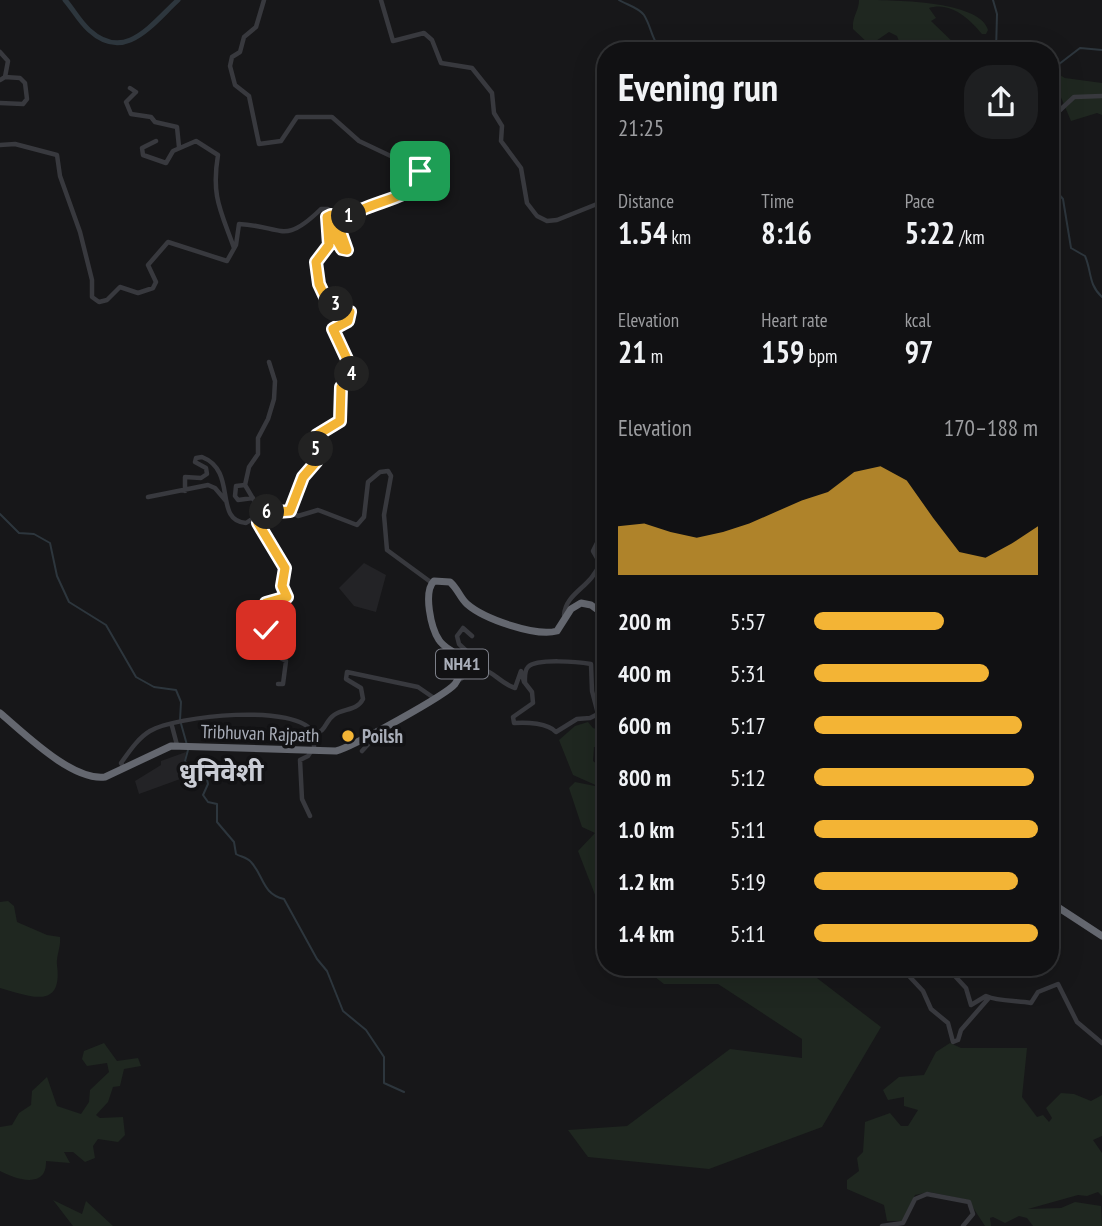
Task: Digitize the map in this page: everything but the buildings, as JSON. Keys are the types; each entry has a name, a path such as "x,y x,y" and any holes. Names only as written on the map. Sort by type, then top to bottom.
{"highway":[{"path":"432,583 441,580 450,582 466,603 495,620 547,633 557,631 564,624 571,609 581,603 592,604 597,608"},
{"name":"NH41","path":"432,583 428,596 437,637 461,662 458,677 445,692"},
{"name":"Tribhuvan Rajpath","path":"0,713 82,775 105,777 165,748 177,746 341,750 445,692"},
{"path":"1059,908 1102,936"}],"street":[{"path":"0,145 15,144 33,150 49,150 57,155 60,176 79,228 92,280 91,295 95,301 107,300 120,287 138,293 150,291 156,284 148,265 168,242 224,262 229,260 235,248 239,224 287,232 308,224 321,209 328,209 335,237 342,249 347,250 341,233 345,219 373,204 414,189 422,176 416,168 359,141 332,117 297,117 281,141 259,144 251,101 247,93 235,85 231,60 240,52 246,35 256,27 264,0"},
{"path":"381,0 393,41 424,33 432,40 441,63 463,64 481,77 492,93 494,113 502,126 501,141 521,168 527,202 537,216 547,221 557,220 597,204"},
{"path":"0,52 8,61 3,79 20,78 25,83 27,99 23,104 0,103"},
{"path":"130,88 136,92 126,102 131,114 151,117 155,122 177,127 180,147"},
{"path":"1059,111 1074,97 1102,96"},
{"path":"156,141 142,148 143,155 162,163 166,163 180,147 196,141 218,155 214,184 217,208 235,248"},
{"path":"290,511 303,477 316,462 317,435 340,421 341,387 353,372 333,329 348,321 350,312 326,299 315,270 317,259 329,245 326,226 330,215"},
{"path":"269,362 276,384 274,399 258,438 258,454 249,467 245,485 265,517 258,525 267,533 272,550 285,568 282,586 287,597 265,605 265,643 269,652 286,661 287,666 284,684 278,684"},
{"path":"185,491 185,477 201,478 207,474 206,468 195,462 196,458 202,457 214,464 222,474 229,514 239,522 246,523 263,513 290,511 301,516 322,511 357,524 364,517 368,482 380,472 388,471 390,478 384,515 387,550 432,583"},
{"path":"245,485 236,486 235,496 238,500 253,498"},
{"path":"148,497 211,486 227,502"},
{"path":"564,624 568,600 592,581 597,571"},
{"path":"469,671 475,659 462,648 457,636 463,628 472,636"},
{"path":"525,683 526,669 530,665 560,662 591,664 592,691 597,710"},
{"path":"445,692 469,671 477,668 491,672 515,688 520,671 532,692 533,702 513,717 514,723 550,726 556,732 577,719 597,714"},
{"path":"314,734 324,730 334,715 360,703 363,692 348,683 345,676 347,672 418,687 434,698"},
{"path":"124,768 121,763 145,734 227,715 272,714 308,726 314,734 313,750 300,760 302,799 310,816"},
{"path":"172,726 177,746"},
{"path":"362,751 382,732 383,727"},
{"path":"909,976 923,991 930,1009 948,1023 953,1042 958,1040 960,1031 983,1001 1020,999 1031,1003 1038,992 1058,984 1062,987 1066,1005 1077,1022 1102,1043"},
{"path":"955,976 966,988 969,1004 985,996 992,999"},
{"path":"882,1226 903,1223 915,1199 927,1194 969,1202 973,1214 963,1226"}],"shaded area":[{"path":"859,0 952,7 981,20 988,30 986,34 982,34 959,13 937,6 929,8 936,18 931,21 953,42 899,42 897,36 889,32 874,42 867,42 853,29"},
{"path":"1059,75 1065,78 1102,83 1102,115 1097,113 1071,121 1059,93"},
{"path":"364,563 386,575 376,612 354,606 339,588"},
{"path":"588,722 597,729 597,747 594,747 593,761 597,764 597,786 573,775 559,740 575,726"},
{"path":"186,752 184,764 194,774 139,794 135,781 161,765 161,761"},
{"path":"575,782 597,786 597,900 578,851 595,833 582,827 569,788"},
{"path":"8,901 14,906 17,922 47,935 60,937 57,980 55,989 49,995 32,996 0,988 0,902"},
{"path":"814,976 881,1027 822,1127 709,1169 588,1157 568,1130 627,1126 730,1049 802,1058 802,1039 718,984 664,984 655,977"},
{"path":"104,1043 117,1061 138,1058 141,1066 124,1069 120,1086 113,1087 108,1102 96,1115 100,1118 123,1117 125,1135 118,1142 98,1139 93,1146 95,1158 85,1162 73,1152 64,1152 70,1163 46,1161 45,1170 36,1179 21,1179 0,1171 0,1127 12,1125 19,1113 31,1105 32,1091 47,1077 57,1106 81,1114 89,1102 90,1090 109,1072 107,1063 87,1066 82,1059 84,1051"},
{"path":"950,1043 961,1048 1027,1048 1022,1097 1037,1117 1043,1115 1049,1122 1052,1118 1046,1108 1061,1093 1074,1094 1091,1101 1102,1095 1102,1136 1093,1140 1102,1153 1102,1196 1098,1192 1087,1196 1078,1195 1028,1209 1061,1208 1075,1202 1101,1206 1102,1226 1033,1226 1027,1218 1019,1216 1005,1223 993,1217 990,1218 991,1226 985,1226 968,1200 929,1192 915,1195 903,1221 887,1221 884,1205 847,1189 847,1180 859,1171 857,1158 863,1152 865,1122 890,1113 901,1126 908,1126 918,1110 904,1106 904,1097 888,1100 883,1090 899,1077 924,1075 936,1052"},
{"path":"53,1200 82,1214 86,1201 113,1226 73,1226"}],"waterway":[{"path":"65,0 89,30 114,43 137,37 178,0"},
{"path":"619,0 642,12 656,42"},
{"path":"993,0 997,14 996,42"},
{"path":"1059,64 1080,48 1102,50"},
{"path":"1059,194 1063,199 1071,248 1085,256 1092,283 1102,297"},
{"path":"0,514 19,533 34,534 50,543 57,576 69,602 106,625 136,677 154,687 176,690 181,702 180,720 187,745"},
{"path":"188,750 185,761 190,768 206,774 208,784 203,795 208,802 217,804 217,822 234,842 236,854 249,860 267,889 284,899 317,959 327,971 343,1011 366,1030 384,1057 384,1083 404,1092"}],"place":[{"name":"Poilsh","path":"348,736"}],"district":[{"name":"धुनिवेशी","path":"221,772"}],"route":[{"path":"266,630 266,603 286,599 287,592 282,586 285,583 285,568 272,550 267,533 258,523 264,520 264,513 281,509 290,511 303,477 316,462 315,438 324,428 340,421 341,387 353,372 333,329 348,321 350,312 326,299 315,270 317,259 329,245 327,216 331,215 332,229 339,245 347,250 341,233 343,221 373,204 414,189 422,181 420,171"}]}
